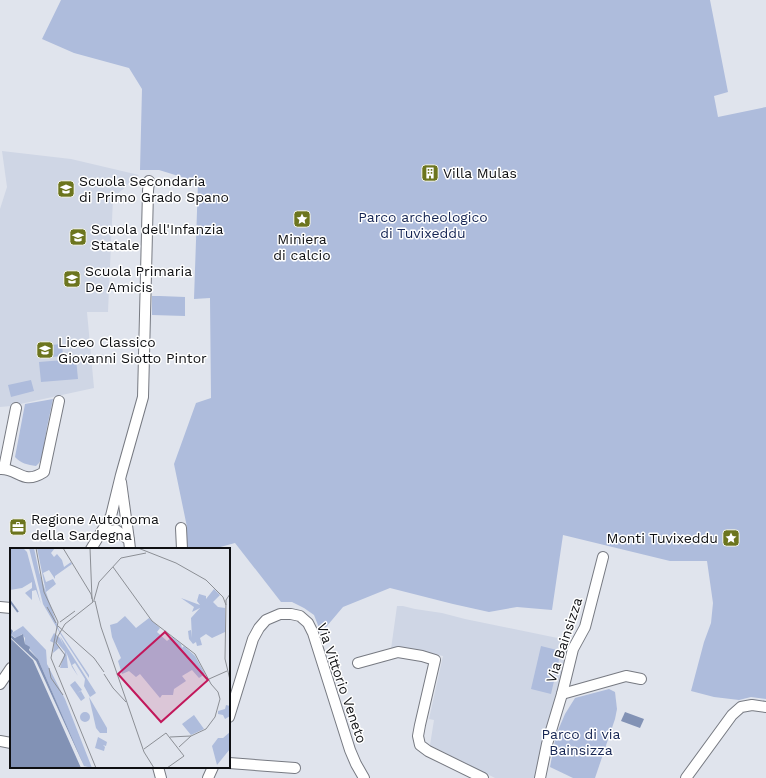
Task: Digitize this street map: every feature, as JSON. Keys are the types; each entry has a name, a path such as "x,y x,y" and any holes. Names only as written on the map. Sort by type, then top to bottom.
{"street":[{"path":"92,548 112,516 121,475 143,397 149,182"},
{"path":"16,408 2,468 30,478 44,472 59,401"},
{"path":"121,475 129,544"},
{"path":"181,528 182,548"},
{"path":"101,533 116,530 129,544"},
{"name":"Via Bainsizza","path":"540,778 547,744 562,694 573,649 585,627 603,556"},
{"path":"0,607 10,608"},
{"name":"Via Vittorio Veneto","path":"230,714 253,639 259,628 266,620 280,614 300,616 308,623 313,633 350,750 364,778"},
{"path":"358,662 398,652 435,660 418,736 420,745 428,751 483,778"},
{"path":"0,684 10,669"},
{"path":"562,694 626,676 641,679"},
{"path":"686,778 732,715 741,707 752,705 766,707"},
{"path":"0,742 10,743"},
{"path":"230,763 295,768"},
{"path":"158,768 161,778"},
{"path":"208,778 213,768"}],"shaded area":[{"path":"2,151 71,159 139,175 113,198 108,312 87,312 94,388 0,407 0,209 7,187"},
{"path":"397,606 442,613 572,641 537,778 495,778 430,745 434,720 429,719 443,656 404,647 391,649"},
{"path":"625,712 644,719 640,728 621,721"}],"green space":[{"name":"Parco archeologico di Tuvixeddu","path":"61,0 710,0 728,92 714,96 718,117 766,107 766,699 751,697 739,700 714,697 691,691 704,642 711,623 713,603 707,561 670,561 563,535 552,610 517,607 489,612 390,588 343,607 321,633 314,615 292,602 281,602 235,543 217,548 187,548 187,527 174,464 196,403 211,398 210,298 194,299 198,182 159,170 140,170 142,89 129,68 74,53 42,39"},
{"path":"152,296 185,297 185,316 152,315"},
{"path":"62,344 63,356 39,358 38,346"},
{"path":"76,359 78,379 41,382 39,362"},
{"path":"31,380 34,391 11,397 8,385"},
{"path":"53,399 42,458 36,466 22,462 15,457 25,404"},
{"path":"541,646 561,651 551,694 531,689"},
{"name":"Parco di via Bainsizza","path":"609,689 615,692 617,709 595,778 573,778 550,767 556,735 565,714 575,698"}],"place":[{"name":"Villa Mulas","path":"430,173"},
{"name":"Scuola Secondaria di Primo Grado Spano","path":"66,189"},
{"name":"Miniera di calcio","path":"302,219"},
{"name":"Scuola dell'Infanzia Statale","path":"78,237"},
{"name":"Scuola Primaria De Amicis","path":"72,279"},
{"name":"Liceo Classico Giovanni Siotto Pintor","path":"45,350"},
{"name":"Regione Autonoma della Sardegna","path":"18,527"},
{"name":"Monti Tuvixeddu","path":"731,538"}]}
